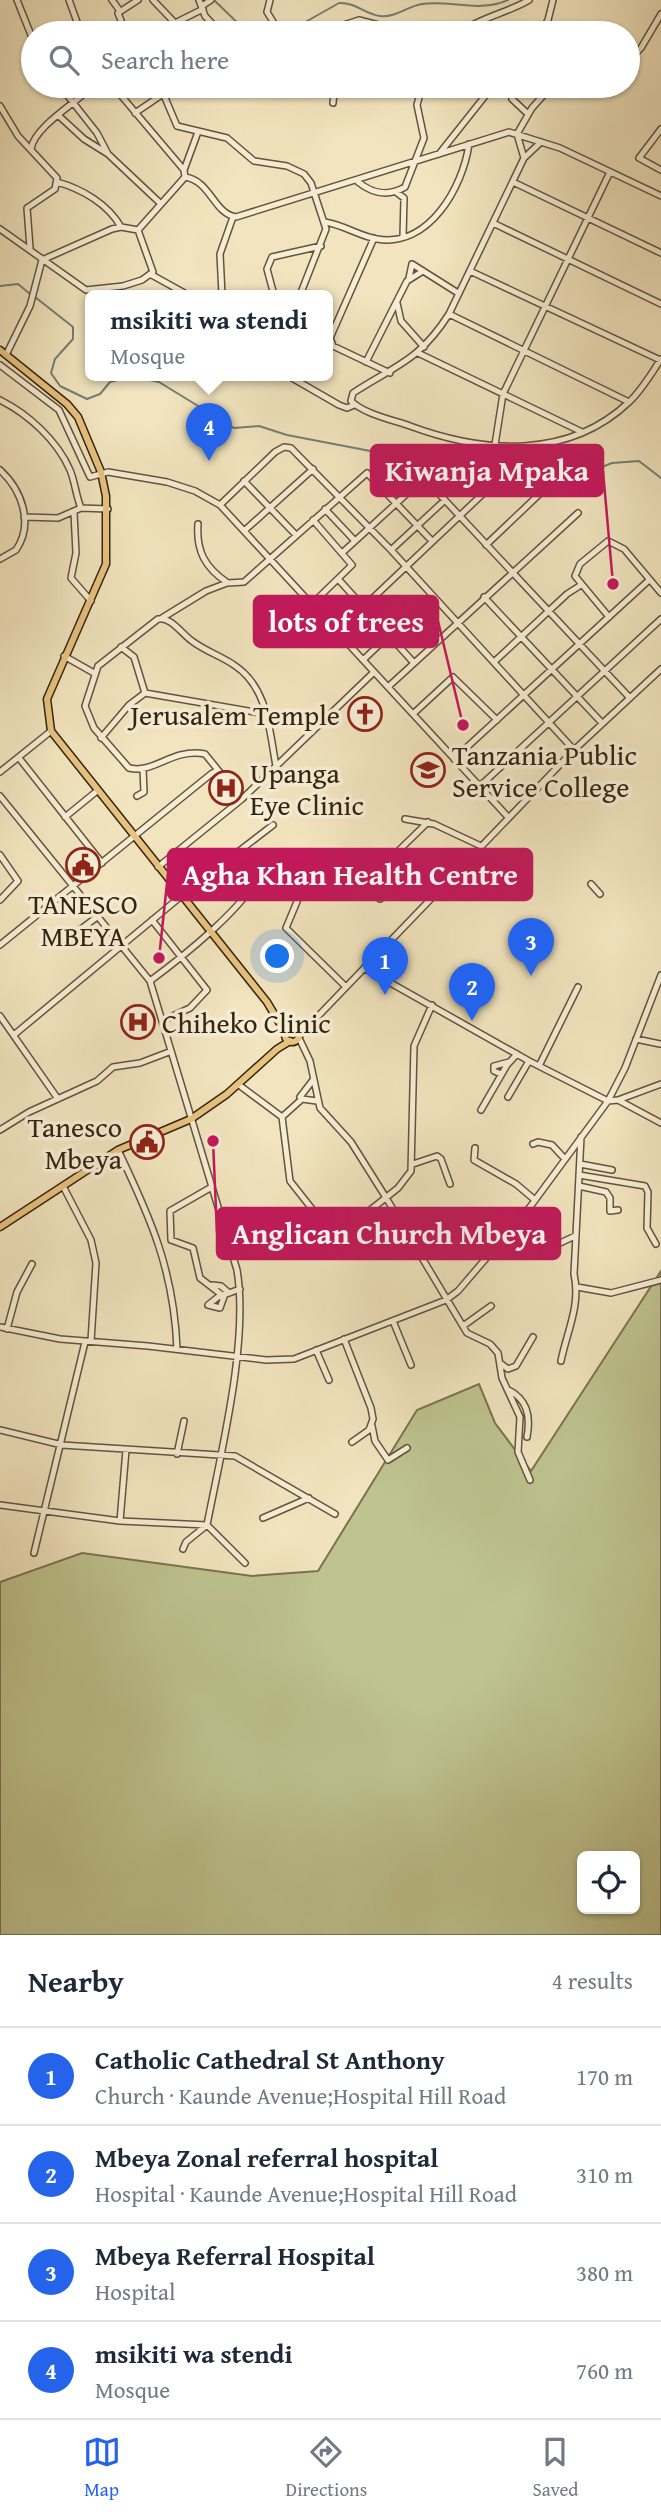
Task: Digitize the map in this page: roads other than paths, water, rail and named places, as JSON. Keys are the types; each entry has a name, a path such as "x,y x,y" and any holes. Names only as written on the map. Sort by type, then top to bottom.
{"main road":[{"path":"0,1227 118,1150 191,1119 239,1085 293,1035 51,731 47,699 64,656 101,580 108,555 107,509 101,472 78,417 67,404 3,353"}],"street":[{"path":"17,0 25,21"},
{"path":"69,0 77,21"},
{"path":"112,0 120,11 123,21"},
{"path":"120,11 138,0"},
{"path":"153,0 173,21"},
{"path":"178,21 211,0"},
{"path":"270,0 267,12 273,21"},
{"path":"482,21 503,14 529,0"},
{"path":"547,21 552,0"},
{"path":"201,5 211,21"},
{"path":"640,49 661,13"},
{"path":"70,98 108,154"},
{"path":"31,149 40,129 59,117 80,98"},
{"path":"123,98 184,173 202,183 223,211 233,217 358,182 502,133 517,134 541,142 661,197"},
{"path":"135,113 157,98"},
{"path":"165,98 175,124 233,141 254,160 299,170 308,179 325,222 321,246 302,290"},
{"path":"333,103 334,98"},
{"path":"358,182 381,193 396,192 405,187 424,138 416,105 418,98"},
{"path":"439,154 483,98"},
{"path":"524,158 517,134 541,98"},
{"path":"512,99 528,114"},
{"path":"0,106 18,136 53,172 57,182 55,189 27,208 30,249"},
{"path":"59,117 84,139 108,154 160,203"},
{"path":"661,129 653,144 639,158 661,170"},
{"path":"138,230 184,173 198,132"},
{"path":"354,405 351,398 353,393 418,354 449,314 524,158 541,142"},
{"path":"325,222 351,228 374,239 403,237 439,216 458,178 469,144"},
{"path":"337,632 460,517 491,484 503,394 610,172"},
{"path":"57,182 92,197 113,215 121,227"},
{"path":"513,182 661,253"},
{"path":"396,192 404,198 403,237"},
{"path":"222,290 220,254 233,217"},
{"path":"493,223 661,304"},
{"path":"41,260 121,227 138,230"},
{"path":"0,229 78,286 90,290"},
{"path":"99,290 123,286 150,274 152,268 138,230"},
{"path":"333,331 374,239"},
{"path":"273,290 267,269 272,257 321,246"},
{"path":"3,353 30,306 41,260"},
{"path":"366,362 409,278 412,264 458,293"},
{"path":"409,278 423,271"},
{"path":"297,381 346,408 354,405 436,435 497,448 540,445 582,432 629,402 661,359 470,271"},
{"path":"150,274 179,290"},
{"path":"397,300 401,321 424,347"},
{"path":"449,314 629,402"},
{"path":"390,317 401,321"},
{"path":"333,346 390,373"},
{"path":"418,354 582,432"},
{"path":"0,365 58,410 90,477 101,472 177,485 220,505 509,817"},
{"path":"0,400 26,415 50,441 70,470 81,508"},
{"path":"220,505 284,447 292,448 391,550 574,750"},
{"path":"413,466 629,697"},
{"path":"244,531 313,469"},
{"path":"0,470 20,494 25,527 16,550 0,559"},
{"path":"242,799 205,754 188,752 142,769 129,768 101,738 85,711 94,673 104,659 206,591 250,579 366,473 432,541"},
{"path":"342,553 424,478"},
{"path":"244,481 296,536"},
{"path":"486,545 549,485"},
{"path":"391,550 445,500"},
{"path":"24,517 58,518 81,508 107,509"},
{"path":"325,509 355,541"},
{"path":"74,513 76,553 71,578 91,601"},
{"path":"388,687 511,571 578,513"},
{"path":"312,604 352,567 313,520"},
{"path":"198,524 198,552 228,583"},
{"path":"609,617 581,585 576,571 608,541 624,549 648,582 661,593"},
{"path":"338,580 414,663"},
{"path":"454,759 648,582"},
{"path":"494,662 548,611 581,585"},
{"path":"363,660 432,595"},
{"path":"484,597 602,723"},
{"path":"162,618 199,647 232,663 249,676 261,695 276,766"},
{"path":"480,786 661,618"},
{"path":"121,647 134,657 145,694"},
{"path":"64,656 94,673"},
{"path":"530,1480 518,1452 520,1417 507,1389 496,1349 471,1337 463,1326 351,1142 317,1101 310,1060 293,1035 310,1023 574,750 661,669"},
{"path":"158,867 242,799 374,672"},
{"path":"413,714 453,677 497,720"},
{"path":"101,738 129,705 145,694 266,714"},
{"path":"0,772 51,731"},
{"path":"19,758 103,863"},
{"path":"136,796 144,792 142,769"},
{"path":"0,945 218,770"},
{"path":"65,817 97,791"},
{"path":"0,796 97,917 123,944 150,981 169,1052 237,1270 240,1289 236,1355 207,1525 186,1542 183,1549"},
{"path":"405,818 428,822 481,846"},
{"path":"380,899 388,861 428,822"},
{"path":"15,1034 182,895 273,825"},
{"path":"150,981 210,932 251,888 258,875 254,859 242,850"},
{"path":"0,855 18,881 0,900"},
{"path":"591,884 600,894"},
{"path":"301,892 286,928 344,985"},
{"path":"65,942 97,917"},
{"path":"152,920 207,991 190,1008 162,1021"},
{"path":"364,968 517,1055 608,1101 618,1100 661,1084"},
{"path":"32,1264 17,1292 3,1328 88,1341 266,1360 289,1360 446,1300 469,1282 535,1200 608,1101 661,975"},
{"path":"539,1066 578,987"},
{"path":"239,1085 282,1117 290,1181 332,1237 346,1232 406,1181 413,1164 414,1046 432,1005"},
{"path":"0,1016 58,1099"},
{"path":"636,1039 660,1044"},
{"path":"0,1130 97,1081 113,1068 140,1063 169,1052"},
{"path":"481,1110 501,1074 517,1055"},
{"path":"508,1097 529,1061"},
{"path":"501,1074 494,1071 494,1066 509,1062"},
{"path":"282,1117 313,1080"},
{"path":"296,1102 304,1098 317,1101"},
{"path":"618,1100 661,1123"},
{"path":"561,1361 573,1322 577,1287 574,1274 575,1236 581,1137"},
{"path":"533,1144 538,1142 552,1145 566,1158 612,1170"},
{"path":"475,1148 474,1160 516,1184 535,1200"},
{"path":"118,1150 160,1242 172,1299 177,1349"},
{"path":"413,1164 437,1156 442,1158 450,1184"},
{"path":"579,1175 636,1182 645,1186 648,1192 647,1228 656,1244"},
{"path":"34,1553 88,1341 96,1263 91,1240 63,1186"},
{"path":"579,1186 606,1192 610,1198 610,1211 618,1210"},
{"path":"210,1188 169,1212 171,1240 193,1248 200,1278 226,1294 240,1289"},
{"path":"552,1253 558,1244 575,1236"},
{"path":"577,1287 611,1293 661,1280"},
{"path":"463,1326 491,1306"},
{"path":"393,1321 411,1365"},
{"path":"500,1363 508,1368 516,1366 533,1337"},
{"path":"344,1339 371,1408 375,1441 388,1460 407,1448"},
{"path":"316,1350 329,1380"},
{"path":"507,1389 519,1396 527,1408 527,1437"},
{"path":"177,1454 184,1421"},
{"path":"352,1442 366,1434 372,1423"},
{"path":"0,1430 62,1445 242,1458 335,1514"},
{"path":"120,1521 126,1450"},
{"path":"263,1518 309,1498"},
{"path":"0,1505 45,1514 207,1525 245,1563"}],"waterway":[{"path":"214,0 236,21"},
{"path":"307,21 339,3 386,16 422,4 486,6 508,0"},
{"path":"0,286 18,284 30,294"},
{"path":"35,297 73,327 73,339 55,359 51,373 60,386 87,399 100,394 114,381"},
{"path":"154,381 234,428 259,426 287,435 440,464 520,467 532,474 559,462 597,469 612,463 639,461 661,478"}],"place":[{"name":"msikiti wa stendi","path":"209,461"},
{"name":"Kiwanja Mpaka","path":"613,584"},
{"name":"Jerusalem Temple","path":"365,714"},
{"name":"lots of trees","path":"463,725"},
{"name":"Tanzania Public Service College","path":"428,770"},
{"name":"Upanga Eye Clinic","path":"226,788"},
{"name":"TANESCO MBEYA","path":"83,865"},
{"name":"Agha Khan Health Centre","path":"159,958"},
{"name":"Mbeya Referral Hospital","path":"531,976"},
{"name":"Catholic Cathedral St Anthony","path":"385,995"},
{"name":"Mbeya Zonal referral hospital","path":"472,1021"},
{"name":"Chiheko Clinic","path":"138,1022"},
{"name":"Anglican Church Mbeya","path":"213,1141"},
{"name":"Tanesco Mbeya","path":"147,1142"}]}
